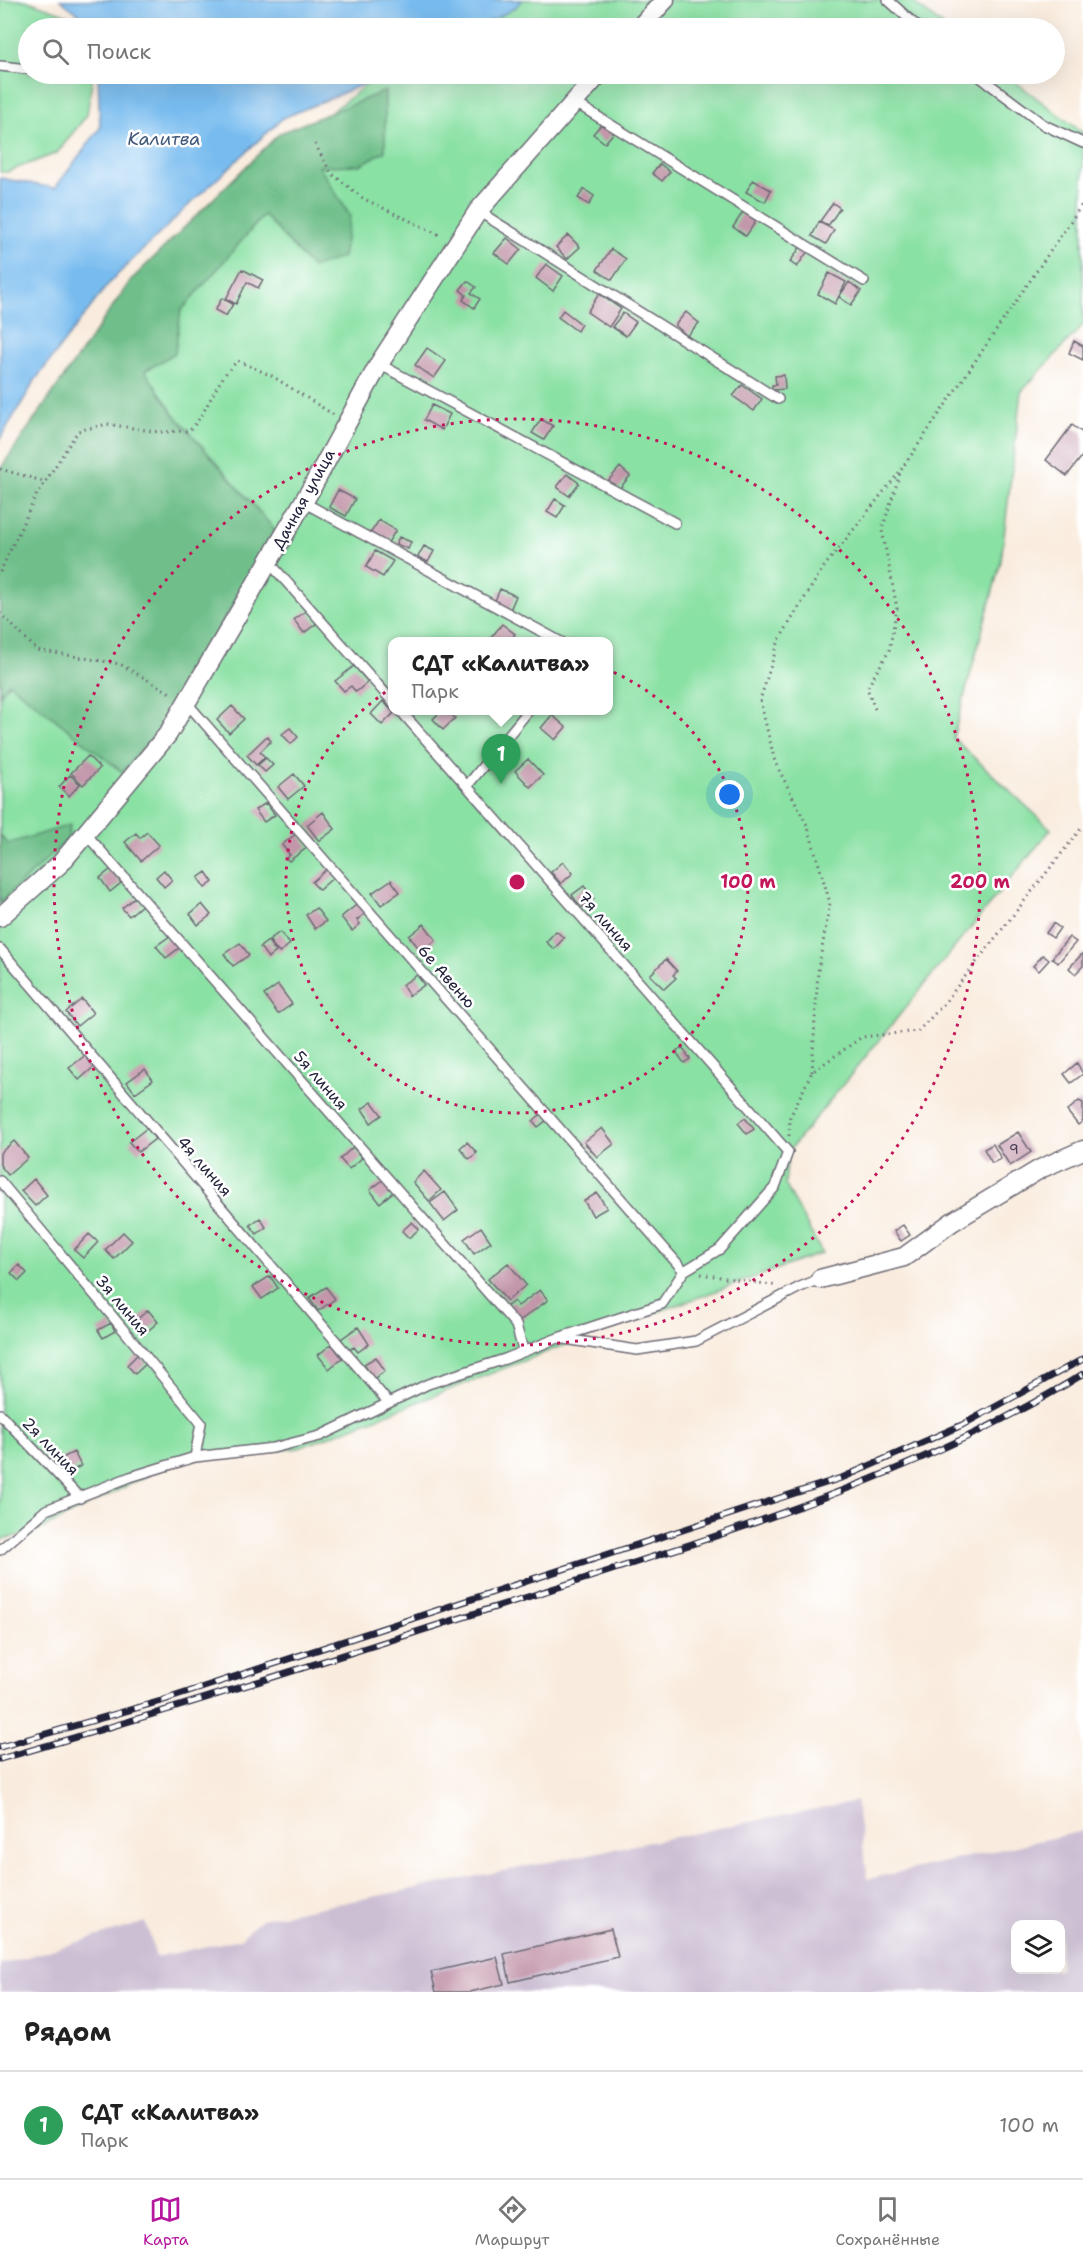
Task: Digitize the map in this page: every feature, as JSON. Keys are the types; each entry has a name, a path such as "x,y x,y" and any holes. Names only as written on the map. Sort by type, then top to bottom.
{"street":[{"path":"648,18 665,0"},
{"name":"Дачная улица","path":"0,917 61,863 168,734 303,502 345,422 379,364 457,243 478,211 590,84"},
{"path":"820,1280 904,1257 952,1222 1040,1168 1083,1150"}],"lane":[{"path":"888,0 908,18"},
{"path":"0,66 18,68"},
{"path":"989,84 1044,125 1083,143"},
{"path":"574,102 864,281"},
{"path":"478,211 778,399"},
{"path":"379,364 675,523"},
{"path":"303,502 552,637"},
{"path":"268,561 388,696"},
{"name":"6е Авеню","path":"186,702 684,1271"},
{"name":"7я линия","path":"404,715 788,1152"},
{"path":"467,786 526,715"},
{"name":"5я линия","path":"86,834 516,1325 523,1350"},
{"name":"4я линия","path":"0,949 388,1402"},
{"path":"1,1548 46,1510 130,1477 195,1457 273,1448 320,1436 428,1384 662,1304 684,1271 720,1249 775,1187 788,1152"},
{"name":"3я линия","path":"0,1181 201,1423 195,1457"},
{"path":"558,1338 637,1350 696,1341 798,1288 820,1280"},
{"name":"2я линия","path":"0,1414 80,1498"}],"path":[{"path":"315,144 331,173 364,199 457,243"},
{"path":"788,1152 790,1117 812,1072 818,971 830,903 808,827 775,762 760,700 779,640 823,568 901,470 1083,203"},
{"path":"0,572 46,482 78,431 106,424 158,432 189,431 201,420 226,371 238,361 272,376 345,422"},
{"path":"0,469 46,482"},
{"path":"875,709 867,688 889,651 897,608 882,530 901,470"},
{"path":"0,613 37,651 120,664 186,702"},
{"path":"812,1072 862,1037 918,1031 942,1006 1083,826"},
{"path":"684,1271 798,1288"}],"shaded area":[{"path":"856,1801 868,1879 1083,1831 1083,1992 0,1992 0,1965 146,1922 156,1957 240,1939 261,1919"}],"green space":[{"path":"0,0 25,0 68,15 70,18 18,18 18,84 92,84 87,115 57,153 7,172 0,172"},
{"path":"474,0 910,0 933,18 450,18"},
{"path":"367,84 1018,84 1083,133 1083,325 1021,392 1001,561 953,738 1051,829 788,1152 785,1184 822,1253 554,1349 299,1448 176,1461 37,1531 0,1540 0,501 272,158"},
{"path":"385,91 385,151 360,165 319,166 350,216 343,257 312,268 264,215 181,311 175,353 145,371 174,414 276,531 158,731 122,772 9,683 0,695 0,469 131,280 280,133"},
{"path":"70,825 68,839 0,903 0,834 7,844"}],"water":[{"path":"60,0 522,0 515,8 496,18 84,18"},
{"name":"Калитва","path":"98,84 364,84 283,118 190,204 110,282 36,379 0,439 0,178 55,188 100,128"}],"building":[{"path":"604,121 615,131 605,143 593,134"},
{"path":"660,164 670,172 662,181 652,173"},
{"path":"753,180 771,190 765,202 746,192"},
{"path":"584,189 594,196 589,205 578,198"},
{"path":"833,203 840,208 828,226 820,221"},
{"path":"743,212 756,221 746,236 733,227"},
{"path":"819,222 834,230 826,244 812,236"},
{"path":"568,235 580,247 567,259 556,247"},
{"path":"507,238 521,249 509,264 494,253"},
{"path":"801,246 808,251 797,267 790,262"},
{"path":"611,249 626,259 612,280 597,270"},
{"path":"546,264 563,276 553,291 536,278"},
{"path":"242,269 263,280 258,288 247,282 236,304 226,299"},
{"path":"829,273 846,282 835,304 818,294"},
{"path":"467,281 476,287 471,293 480,299 474,308 463,300 466,295 460,290"},
{"path":"849,282 861,291 851,305 839,297"},
{"path":"599,294 621,309 609,327 587,312"},
{"path":"222,298 233,304 226,316 215,310"},
{"path":"563,310 581,324 577,331 558,317"},
{"path":"686,312 699,323 687,336 675,325"},
{"path":"623,313 636,322 626,336 612,327"},
{"path":"1074,341 1083,346 1083,360 1069,353"},
{"path":"427,348 446,361 434,378 415,365"},
{"path":"784,375 785,389 772,390 772,385 776,385 775,376"},
{"path":"742,385 762,399 754,411 733,396"},
{"path":"432,405 450,414 442,430 424,420"},
{"path":"541,419 553,426 544,440 532,433"},
{"path":"1072,425 1083,433 1083,455 1067,476 1046,460"},
{"path":"620,467 630,476 619,489 608,481"},
{"path":"567,474 579,483 569,496 557,487"},
{"path":"338,490 355,499 346,516 329,507"},
{"path":"555,499 565,505 557,518 547,512"},
{"path":"379,520 396,530 387,544 370,534"},
{"path":"399,537 411,542 408,549 396,544"},
{"path":"424,546 434,551 428,562 418,557"},
{"path":"375,551 393,561 383,577 366,567"},
{"path":"500,589 516,596 510,610 494,603"},
{"path":"307,610 317,623 304,633 294,620"},
{"path":"502,624 515,634 513,637 492,637"},
{"path":"354,666 368,682 356,692 351,686 344,691 335,681"},
{"path":"383,701 388,706 388,715 392,715 382,725 371,714"},
{"path":"232,706 244,719 229,733 217,720"},
{"path":"437,715 452,715 455,718 443,730 433,719"},
{"path":"552,715 566,727 555,740 541,728"},
{"path":"290,728 298,737 291,744 282,734"},
{"path":"267,736 271,741 260,752 265,757 256,765 247,755"},
{"path":"88,756 100,768 83,785 71,773"},
{"path":"266,758 273,765 265,772 258,765"},
{"path":"528,759 543,775 530,787 515,771"},
{"path":"294,774 304,786 288,799 278,787"},
{"path":"70,775 80,784 69,796 59,787"},
{"path":"266,803 275,815 264,822 255,810"},
{"path":"323,812 335,829 319,841 307,825"},
{"path":"147,832 159,845 141,861 125,842 136,833 140,838"},
{"path":"298,832 309,846 289,861 286,858 290,855 282,845"},
{"path":"563,862 573,873 561,884 551,872"},
{"path":"329,867 336,875 319,890 312,882"},
{"path":"111,869 121,883 110,892 100,878"},
{"path":"164,870 172,880 164,887 156,877"},
{"path":"206,872 213,882 205,888 198,878"},
{"path":"391,880 400,892 381,905 372,893"},
{"path":"584,886 594,899 581,908 572,895"},
{"path":"135,897 142,905 129,916 122,908"},
{"path":"359,903 367,912 357,920 360,924 352,931 341,917"},
{"path":"202,904 211,915 198,925 190,914"},
{"path":"316,908 326,921 315,929 306,915"},
{"path":"1053,923 1060,928 1053,938 1046,933"},
{"path":"424,924 436,940 422,952 409,936"},
{"path":"556,931 564,938 554,949 546,942"},
{"path":"280,932 290,944 279,953 269,940"},
{"path":"170,936 179,948 166,958 156,946"},
{"path":"1069,937 1076,942 1058,963 1052,958"},
{"path":"268,941 276,952 268,958 260,947"},
{"path":"240,943 249,955 233,966 224,954"},
{"path":"1083,953 1083,966 1075,974 1069,968"},
{"path":"1043,955 1049,960 1039,971 1033,966"},
{"path":"666,959 677,971 673,975 676,978 664,989 650,975"},
{"path":"417,975 424,985 409,996 402,985"},
{"path":"278,985 292,1004 278,1014 264,995"},
{"path":"82,999 93,1013 77,1026 66,1012"},
{"path":"682,1047 690,1059 684,1063 676,1052"},
{"path":"87,1054 96,1065 79,1080 69,1068"},
{"path":"1077,1063 1083,1074 1071,1083 1064,1074"},
{"path":"145,1069 153,1080 135,1093 127,1082"},
{"path":"1079,1101 1083,1103 1083,1121 1078,1125 1067,1111"},
{"path":"372,1102 382,1115 371,1123 362,1109"},
{"path":"542,1113 547,1120 538,1127 533,1121"},
{"path":"745,1118 754,1129 747,1134 738,1123"},
{"path":"147,1128 155,1139 138,1152 129,1142"},
{"path":"602,1128 614,1144 597,1157 584,1142"},
{"path":"1018,1132 1031,1152 1010,1166 997,1145"},
{"path":"14,1141 28,1158 8,1175 0,1165 0,1153"},
{"path":"467,1142 477,1153 469,1159 460,1148"},
{"path":"993,1144 1001,1159 992,1163 984,1149"},
{"path":"353,1147 362,1158 349,1169 340,1159"},
{"path":"424,1171 441,1190 429,1201 413,1182"},
{"path":"34,1179 47,1195 35,1206 21,1191"},
{"path":"383,1180 393,1192 380,1203 370,1190"},
{"path":"445,1192 458,1210 444,1221 430,1203"},
{"path":"597,1193 607,1208 593,1216 584,1201"},
{"path":"260,1218 266,1227 257,1234 250,1225"},
{"path":"412,1222 419,1229 409,1238 402,1231"},
{"path":"903,1225 910,1235 901,1241 894,1231"},
{"path":"481,1227 491,1242 474,1254 464,1239"},
{"path":"123,1232 132,1241 114,1259 105,1250"},
{"path":"89,1234 98,1242 83,1258 74,1250"},
{"path":"508,1263 526,1285 507,1301 488,1279"},
{"path":"19,1265 27,1273 19,1281 11,1273"},
{"path":"270,1276 278,1288 262,1299 253,1287"},
{"path":"326,1287 335,1299 318,1311 309,1298"},
{"path":"540,1290 548,1300 518,1322 506,1307 514,1301 518,1306"},
{"path":"148,1310 158,1322 143,1335 133,1323"},
{"path":"111,1323 115,1331 103,1338 98,1330"},
{"path":"358,1327 369,1344 358,1352 354,1347 349,1350 341,1339"},
{"path":"332,1344 342,1358 329,1369 318,1355"},
{"path":"138,1354 147,1363 135,1374 127,1365"},
{"path":"376,1357 385,1371 373,1379 364,1364"},
{"path":"74,1452 81,1466 63,1475 56,1461"},
{"path":"611,1929 618,1957 510,1982 504,1954"},
{"path":"497,1957 504,1984 470,1992 436,1992 431,1972"}],"railway":[{"path":"0,1747 161,1701 844,1477 962,1425 1083,1359"},
{"path":"0,1759 135,1720 537,1594 747,1525 886,1473 953,1443 1019,1411 1083,1374"}],"place":[{"name":"СДТ «Калитва»","path":"501,784"}]}
